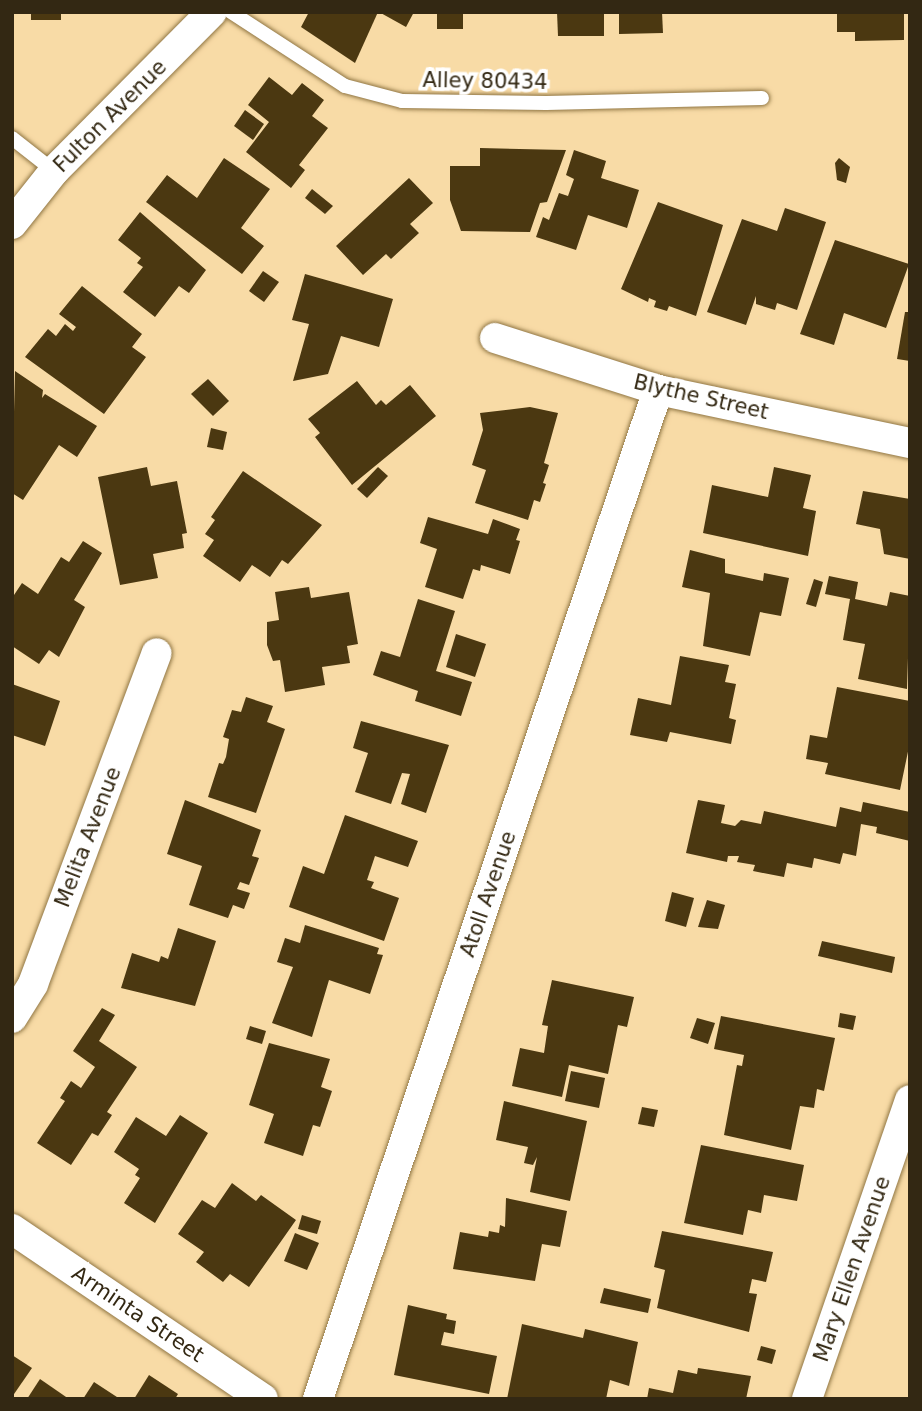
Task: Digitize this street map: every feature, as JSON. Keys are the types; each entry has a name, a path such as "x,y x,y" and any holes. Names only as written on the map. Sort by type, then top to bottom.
{"street":[{"name":"Fulton Avenue","path":"12,223 54,171 212,12"},
{"name":"Blythe Street","path":"495,338 658,390 910,443"},
{"name":"Atoll Avenue","path":"318,1399 658,390"},
{"name":"Melita Avenue","path":"12,1018 33,984 157,653"},
{"name":"Mary Ellen Avenue","path":"807,1399 910,1100"},
{"name":"Arminta Street","path":"12,1229 263,1399"}],"lane":[{"name":"Alley 80434","path":"231,12 345,86 402,101 546,103 762,97"},
{"path":"12,138 54,171"}],"building":[{"path":"31,12 61,12 61,20 31,20"},
{"path":"309,12 378,12 355,63 301,27"},
{"path":"379,12 414,12 406,27"},
{"path":"437,12 463,12 463,29 437,29"},
{"path":"557,12 604,12 604,36 558,36"},
{"path":"619,12 662,12 663,33 619,34"},
{"path":"837,12 904,12 904,40 855,41 855,32 837,32"},
{"path":"269,77 292,95 302,83 324,100 312,116 328,128 299,165 305,170 291,188 246,152 269,122 248,105"},
{"path":"245,110 264,124 253,140 234,126"},
{"path":"480,148 566,150 547,202 540,203 530,232 461,231 450,200 450,166 480,166"},
{"path":"574,150 606,161 601,178 639,190 627,228 588,215 576,250 536,237 543,217 549,220 559,193 568,196 574,179 566,175"},
{"path":"224,158 270,189 241,228 264,246 242,274 146,202 167,175 197,198"},
{"path":"839,158 850,167 846,183 837,180 835,163"},
{"path":"409,178 433,203 410,224 419,233 391,259 386,254 363,275 336,246"},
{"path":"312,189 333,206 325,214 305,198"},
{"path":"658,202 723,225 696,316 669,306 667,311 654,307 656,301 649,298 648,302 621,289"},
{"path":"785,208 826,222 797,310 777,303 775,310 756,304 756,296 746,325 707,312 742,219 777,231"},
{"path":"140,212 206,270 189,293 179,286 155,317 123,292 143,267 137,263 141,258 118,240"},
{"path":"835,240 909,264 886,328 844,313 834,345 800,334"},
{"path":"263,271 279,282 264,302 249,291"},
{"path":"305,274 393,299 379,347 341,336 328,374 293,381 309,324 292,320"},
{"path":"82,286 142,334 132,347 146,357 104,414 25,357 48,329 56,336 65,324 73,331 76,327 59,314"},
{"path":"905,312 910,312 910,361 897,359"},
{"path":"15,371 43,390 42,398 45,394 97,426 77,457 59,445 23,500 12,493"},
{"path":"208,379 229,401 213,416 191,394"},
{"path":"357,381 376,405 381,400 386,405 410,385 436,416 352,485 315,437 320,433 308,419"},
{"path":"530,407 558,413 544,463 549,465 543,483 546,484 540,502 534,500 528,520 475,503 486,470 472,465 483,430 480,413"},
{"path":"211,428 227,432 223,450 207,447"},
{"path":"147,467 151,486 177,481 187,533 182,534 184,548 153,554 158,578 120,585 98,477"},
{"path":"378,467 388,476 367,498 357,489"},
{"path":"774,467 811,475 803,508 816,511 808,556 703,533 712,485 768,497"},
{"path":"243,471 322,525 288,564 282,560 270,577 252,565 240,582 203,556 214,540 205,534 215,520 211,517"},
{"path":"863,491 910,499 910,559 884,554 880,529 856,524"},
{"path":"428,517 488,534 493,519 520,529 516,540 520,541 510,574 481,565 480,571 473,569 463,599 425,587 437,549 420,543"},
{"path":"83,541 102,553 74,600 85,607 59,657 49,650 39,664 12,646 12,598 22,583 38,594 61,557 69,562"},
{"path":"690,550 725,559 725,573 763,581 764,573 789,578 781,616 760,612 750,656 703,646 710,593 682,587"},
{"path":"829,576 858,582 855,599 887,606 890,592 910,596 907,689 858,679 865,644 843,640 850,599 825,594"},
{"path":"814,579 823,582 816,607 806,604"},
{"path":"309,587 311,598 349,592 358,644 347,646 350,663 322,667 325,685 285,692 280,660 273,661 267,645 267,622 279,620 275,592"},
{"path":"418,599 455,611 436,671 472,682 461,716 415,701 418,691 373,675 381,651 400,657"},
{"path":"456,634 486,644 475,677 446,667"},
{"path":"680,656 729,665 725,682 736,684 729,718 736,720 731,744 670,732 667,742 630,735 638,698 671,705"},
{"path":"12,684 60,701 45,746 12,735"},
{"path":"837,687 910,701 910,742 900,790 825,774 828,763 806,759 810,735 827,738"},
{"path":"246,697 273,706 267,722 285,729 256,813 208,797 219,763 223,764 226,757 229,739 223,737 232,710 241,712"},
{"path":"361,721 449,745 426,813 401,804 410,774 402,773 391,804 355,792 368,753 353,748"},
{"path":"185,800 261,830 252,856 259,858 249,885 240,882 237,889 250,893 244,909 233,905 228,918 189,905 202,866 167,854"},
{"path":"698,800 725,805 721,823 735,826 741,820 761,824 764,811 836,827 840,807 861,812 863,802 910,812 910,841 876,833 877,827 861,824 856,856 843,853 840,864 814,858 812,868 787,863 784,877 753,871 755,865 737,862 739,856 728,856 727,862 686,853"},
{"path":"345,815 418,841 408,867 375,856 367,880 374,882 371,888 399,898 384,941 289,907 303,866 324,874"},
{"path":"672,892 694,898 686,927 665,921"},
{"path":"707,900 725,905 718,929 698,927"},
{"path":"305,925 379,948 377,954 383,955 370,994 329,980 312,1037 272,1023 293,967 277,962 285,938 300,943"},
{"path":"178,928 216,941 195,1006 121,988 132,953 159,962 161,956 168,959"},
{"path":"822,941 895,957 892,973 818,956"},
{"path":"552,980 634,997 627,1027 618,1025 608,1074 569,1065 562,1097 512,1086 520,1048 544,1053 548,1026 542,1025"},
{"path":"102,1008 115,1015 99,1041 137,1067 107,1112 112,1115 98,1136 92,1133 71,1165 37,1143 65,1101 60,1098 71,1081 81,1088 95,1067 73,1051"},
{"path":"840,1013 856,1016 853,1030 838,1027"},
{"path":"721,1016 835,1038 824,1091 817,1089 814,1108 800,1106 791,1150 724,1135 737,1065 742,1066 744,1055 714,1049"},
{"path":"697,1018 715,1023 708,1044 690,1038"},
{"path":"250,1026 266,1031 262,1044 246,1039"},
{"path":"269,1043 330,1059 321,1087 332,1091 320,1127 313,1125 303,1156 264,1143 274,1114 249,1105"},
{"path":"571,1071 605,1078 599,1108 565,1101"},
{"path":"504,1101 587,1121 570,1201 530,1192 537,1157 533,1165 524,1163 528,1147 496,1140"},
{"path":"642,1107 658,1110 654,1127 638,1124"},
{"path":"180,1115 208,1133 155,1223 124,1203 140,1178 135,1175 139,1169 114,1152 136,1117 166,1136"},
{"path":"701,1145 804,1165 797,1201 764,1195 761,1213 748,1210 743,1235 684,1223"},
{"path":"232,1183 256,1201 261,1195 296,1220 249,1287 230,1274 223,1282 196,1262 204,1252 178,1234 202,1200 215,1208"},
{"path":"506,1198 567,1211 560,1247 542,1244 535,1281 453,1269 460,1232 488,1237 489,1231 499,1233 500,1225 505,1227"},
{"path":"302,1215 321,1221 317,1234 298,1229"},
{"path":"662,1231 773,1252 766,1282 752,1279 749,1293 757,1294 749,1332 657,1308 665,1270 654,1267"},
{"path":"295,1233 319,1243 307,1270 284,1261"},
{"path":"604,1288 651,1299 648,1313 600,1303"},
{"path":"408,1305 447,1314 446,1319 456,1321 454,1334 444,1332 441,1345 497,1356 489,1394 394,1375"},
{"path":"522,1324 583,1338 585,1329 638,1342 629,1386 610,1380 606,1399 507,1399"},
{"path":"761,1346 776,1350 772,1364 757,1360"},
{"path":"12,1355 32,1368 12,1397"},
{"path":"698,1368 751,1376 746,1399 647,1399 649,1388 673,1393 678,1370 697,1374"},
{"path":"149,1375 178,1394 175,1399 134,1399"},
{"path":"40,1379 69,1399 27,1399"},
{"path":"94,1382 120,1399 83,1399"}]}
